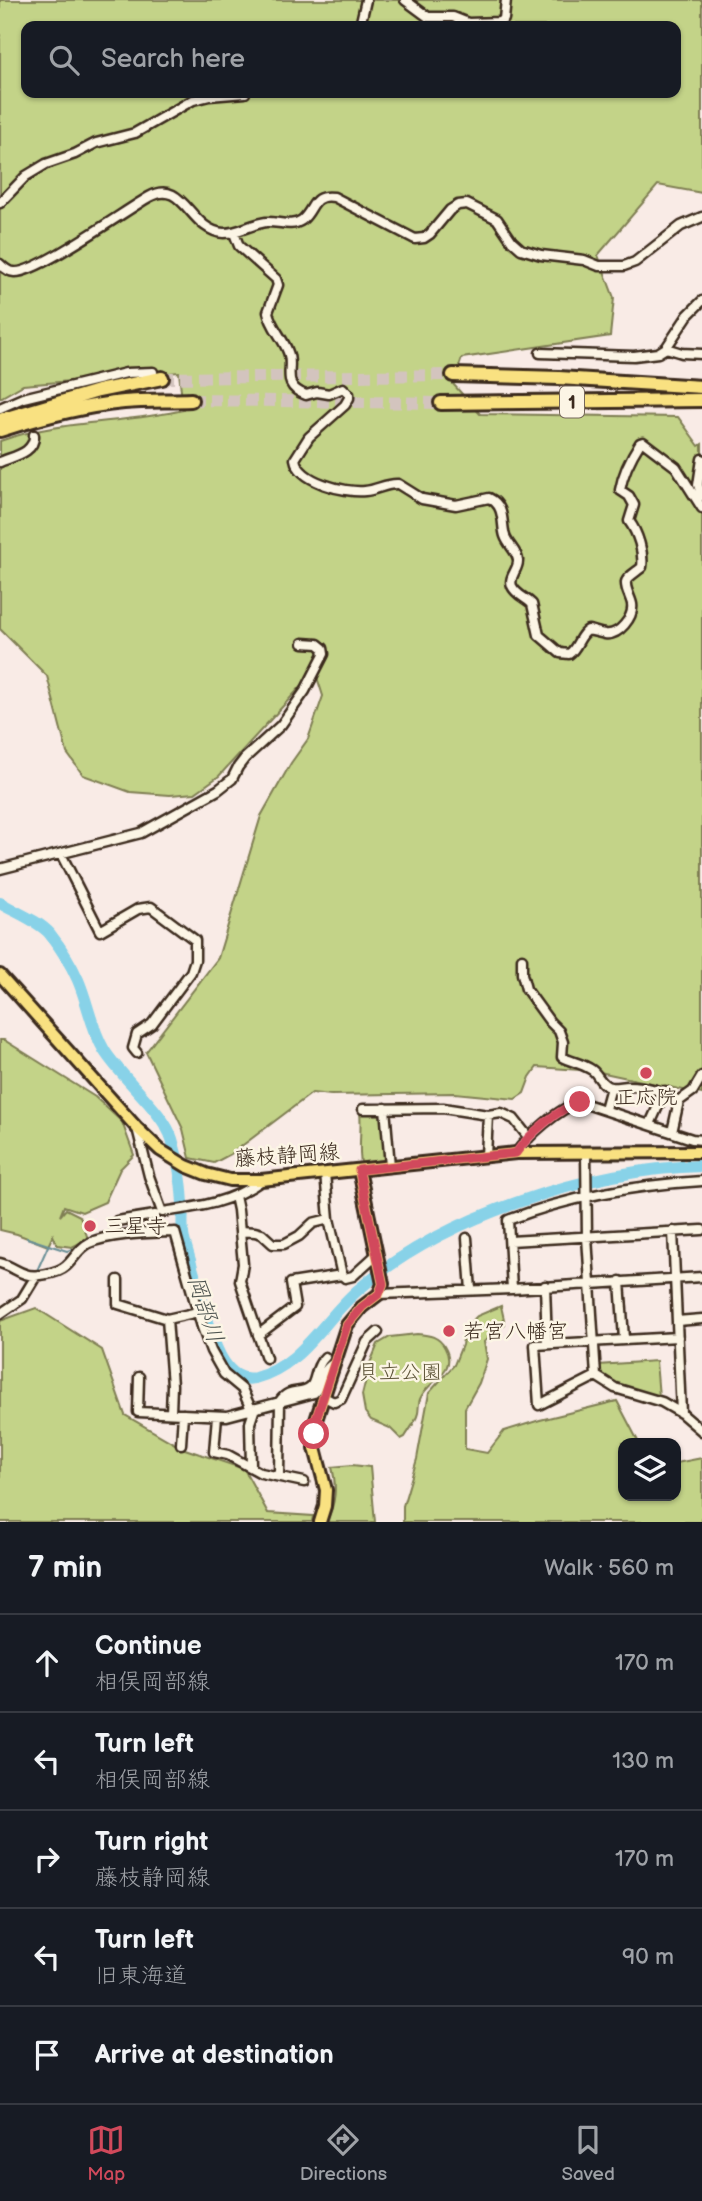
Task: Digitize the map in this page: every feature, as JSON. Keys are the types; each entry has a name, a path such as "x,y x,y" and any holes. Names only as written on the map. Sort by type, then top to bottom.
{"highway":[{"path":"0,420 158,375"},
{"name":"1","path":"453,375 559,378 702,387"},
{"path":"0,430 95,406 125,402 191,400"},
{"name":"1","path":"441,403 702,400"}],"main road":[{"name":"藤枝静岡線","path":"0,975 137,1128 167,1154 186,1166 219,1178 261,1180 516,1153 702,1152"},
{"path":"320,1522 326,1490 314,1434 330,1360 353,1316 381,1289 378,1258 359,1170"}],"street":[{"path":"361,21 366,0"},
{"path":"405,0 428,17 453,17 463,21"},
{"path":"501,21 504,19 506,0"},
{"path":"0,204 26,176 46,164 96,143 135,133 201,98"},
{"path":"0,264 15,273 27,271 82,240 147,198 163,192 180,199 200,224 221,233 234,233 268,222 295,224 304,218 317,200 326,196 334,197 415,239 424,239 450,210 467,204 497,219 512,242 521,249 541,255 584,260 599,266 635,262 681,226 702,217"},
{"path":"234,233 239,246 276,279 278,285 268,312 289,352 290,381 306,394 329,394 343,388 349,394 345,405 309,438 295,459 299,469 319,483 358,491 398,484 422,499 456,505 489,498 494,500 504,521 506,539 518,556 518,566 510,580 511,584 519,595 532,604 536,632 560,653 569,654 573,651 584,632 589,630 611,634 628,622 632,615 633,607 626,583 627,579 642,567 643,560 635,529 629,522 634,505 629,496 620,490 624,472 640,443 643,442 676,467 702,508"},
{"path":"540,353 634,356 658,353 666,348 688,315 702,301"},
{"path":"666,348 682,353 702,354"},
{"path":"0,408 126,373 158,375"},
{"path":"0,462 31,449 34,435"},
{"path":"702,459 698,485 702,496"},
{"path":"0,869 141,833 218,790 232,779 245,758 281,725 305,691 324,654 318,643 303,643"},
{"path":"61,854 100,930 138,909 151,907 195,940 195,960 191,972 152,1024 137,1034 133,1048 137,1053"},
{"path":"522,959 526,989 559,1031 563,1042 562,1057 594,1072 604,1085 664,1091 679,1101"},
{"path":"672,1132 679,1101 693,1091 702,1076"},
{"path":"605,1109 611,1087"},
{"path":"650,1124 664,1091"},
{"path":"516,1153 529,1138 570,1105 585,1102 692,1139 702,1140"},
{"path":"385,1108 390,1166"},
{"path":"363,1109 443,1108 488,1115 501,1113 510,1116 529,1138"},
{"path":"486,1156 488,1115"},
{"path":"137,1128 159,1214 152,1229"},
{"path":"586,1153 587,1237 596,1376"},
{"path":"325,1173 329,1219 342,1275"},
{"path":"117,1221 216,1204 261,1180"},
{"path":"512,1289 508,1220 544,1206 625,1188 702,1181"},
{"path":"234,1196 243,1264 240,1281 265,1357"},
{"path":"240,1231 262,1234 278,1245 293,1240 313,1223 329,1219"},
{"path":"0,1264 36,1276 63,1269 79,1251 92,1242 152,1229 175,1232 202,1327 216,1362 231,1381 242,1389 253,1408 250,1423 251,1466"},
{"path":"510,1241 702,1230"},
{"path":"673,1231 681,1413"},
{"path":"467,1238 471,1290"},
{"path":"258,1335 295,1307 291,1283 342,1275 345,1278 353,1276 378,1258"},
{"path":"0,1313 22,1299 36,1276"},
{"path":"381,1289 512,1289 702,1277"},
{"path":"118,1280 118,1304 167,1319 198,1312"},
{"path":"620,1281 624,1339"},
{"path":"545,1286 547,1343"},
{"path":"167,1319 172,1385 170,1413"},
{"path":"677,1321 702,1319"},
{"path":"324,1396 334,1402 341,1399 367,1342 378,1332"},
{"path":"596,1376 539,1405 535,1345 678,1337"},
{"path":"139,1377 138,1412 227,1416 314,1393 330,1360"},
{"path":"596,1376 615,1388 662,1402 681,1413 702,1431"},
{"path":"279,1476 280,1401"},
{"path":"181,1444 183,1414"},
{"path":"217,1416 214,1452 228,1455 261,1473 304,1482"}],"green space":[{"path":"0,0 702,0 702,193 658,185 598,255 614,298 610,336 462,358 453,384 480,414 678,417 699,446 702,444 702,1094 595,1071 537,1067 524,1093 515,1099 455,1093 312,1093 231,1154 214,1163 190,1158 183,1129 146,1052 218,958 261,816 308,739 323,696 315,671 219,776 195,793 170,795 130,792 83,775 67,753 47,676 0,629 0,441 45,429 183,410 179,372 23,385 0,398"},
{"path":"0,1040 95,1097 122,1122 134,1155 120,1169 105,1202 82,1212 64,1206 60,1216 66,1209 80,1216 88,1239 72,1247 57,1245 53,1235 48,1246 0,1230"},
{"path":"381,1110 386,1161 361,1163 360,1112"},
{"path":"501,1306 505,1324 484,1342 487,1359 479,1383 465,1408 465,1449 487,1453 504,1431 617,1401 636,1438 618,1438 618,1501 681,1501 681,1462 702,1458 702,1522 403,1522 403,1506 417,1459 429,1393 454,1365 465,1328 477,1316"},
{"path":"36,1308 102,1350 125,1415 182,1448 244,1469 268,1513 313,1516 312,1522 0,1522 0,1321"},
{"name":"貝立公園","path":"417,1334 440,1341 448,1356 448,1363 421,1397 416,1420 401,1439 390,1428 371,1420 365,1412 362,1395 378,1344 390,1337"},
{"path":"656,1361 659,1397 614,1382 600,1372 598,1365"},
{"path":"332,1467 370,1467 375,1522 326,1522 335,1495"}],"waterway":[{"path":"665,353 677,355"},
{"path":"646,359 657,357"},
{"path":"682,357 694,358"},
{"name":"岡部川","path":"0,903 40,925 54,939 78,980 104,1050 167,1129 172,1139 181,1179 184,1240 213,1339 228,1367 240,1376 255,1378 286,1363 299,1353 358,1290 432,1240 475,1219 520,1201 613,1176 702,1166"},
{"path":"169,1228 181,1227"},
{"path":"27,1238 67,1251 79,1247"},
{"path":"36,1273 48,1246"}],"tunnel":[{"path":"162,378 453,375"},
{"path":"191,400 441,403"}],"place":[{"name":"正応院","path":"646,1073"},
{"name":"三星寺","path":"90,1226"},
{"name":"若宮八幡宮","path":"449,1331"}],"route":[{"path":"314,1434 316,1419 347,1325 362,1307 379,1294 383,1284 359,1170 516,1153 522,1144 565,1108 580,1102"}]}
